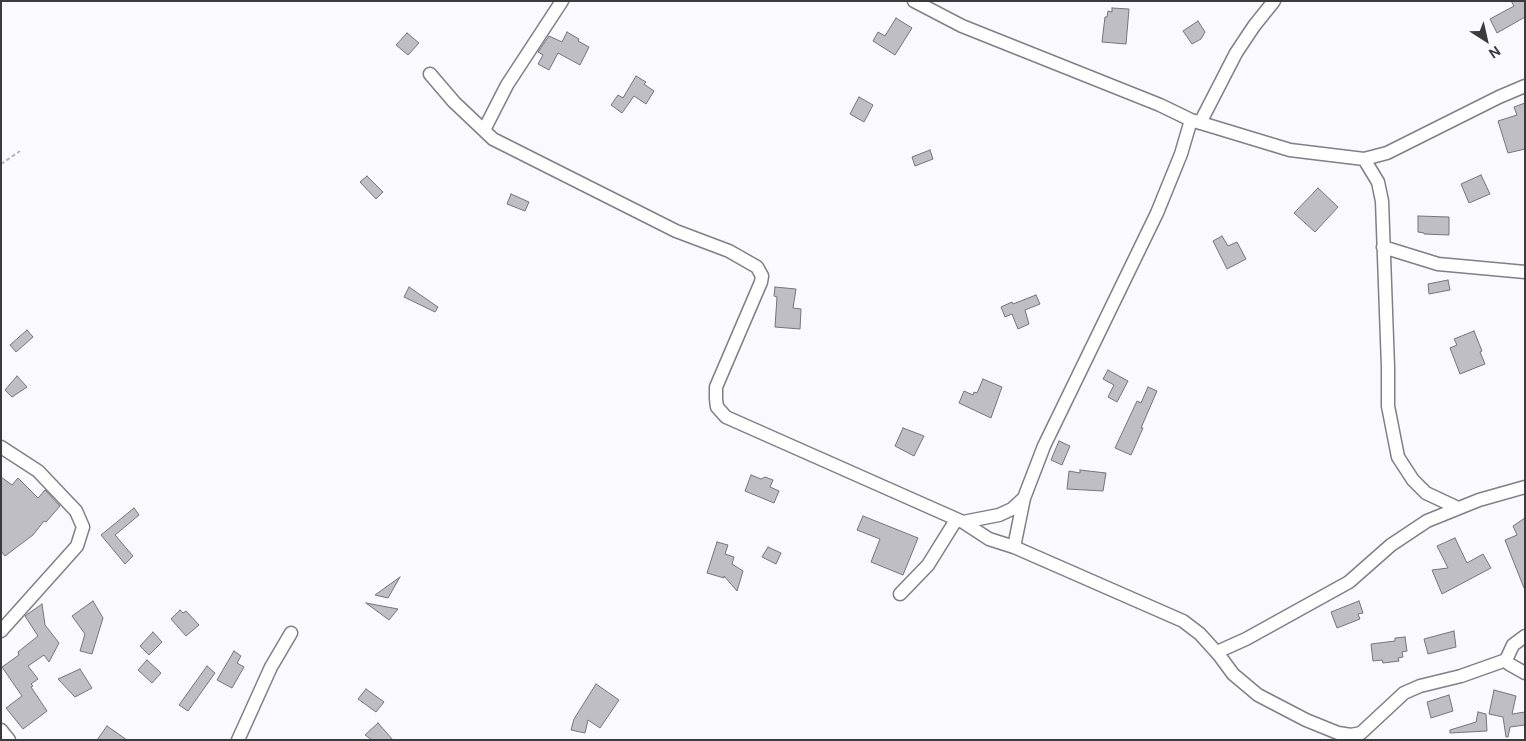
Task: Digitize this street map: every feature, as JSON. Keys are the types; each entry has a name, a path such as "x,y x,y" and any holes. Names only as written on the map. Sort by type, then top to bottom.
{"street":[{"path":"484,130 507,84 562,1"},
{"path":"914,1 962,26 1160,105 1195,121 1290,150 1364,159 1387,153 1525,86"},
{"path":"1014,547 1024,498 1048,438 1157,213 1195,121 1236,53 1274,1"},
{"path":"430,74 454,102 493,138 676,231 729,251 757,266 762,276 761,282 716,386 718,407 726,417 886,487 959,521 989,539 1014,547 1183,621 1200,634 1217,652 1233,674 1258,695 1306,720 1338,733 1351,735 1361,733 1404,693 1420,686 1461,676 1506,660 1513,645 1525,636"},
{"path":"1364,159 1378,182 1382,201 1388,406 1398,457 1413,480 1426,493 1458,508"},
{"path":"1383,247 1438,264 1525,272"},
{"path":"1,448 38,471 76,511 83,527 77,546 1,631"},
{"path":"1217,652 1246,639 1349,582 1390,545 1427,521 1479,500 1525,487"},
{"path":"900,594 928,565 959,521 999,515 1012,509 1024,498"},
{"path":"238,740 271,667 291,634"},
{"path":"1506,660 1509,664 1525,672"},
{"path":"1,730 9,740"}],"path":[{"path":"1,164 20,152"}],"building":[{"path":"1511,1 1525,1 1525,17 1497,33 1490,19 1514,6"},
{"path":"1112,8 1129,9 1126,44 1102,42 1105,17 1107,17 1108,11 1112,12"},
{"path":"896,18 912,28 895,55 873,41 878,32 885,36"},
{"path":"1198,21 1205,32 1201,39 1192,44 1183,31"},
{"path":"567,32 589,47 580,65 558,53 549,70 538,64 543,55 538,52 549,36 562,42"},
{"path":"407,33 419,43 408,55 396,45"},
{"path":"636,76 646,82 644,84 654,91 646,104 634,96 622,113 611,105 618,95 623,98"},
{"path":"859,97 873,105 864,122 850,114"},
{"path":"1525,103 1525,149 1508,153 1498,121 1517,115 1514,107"},
{"path":"930,150 933,159 915,166 912,157"},
{"path":"1481,175 1490,194 1469,203 1461,184"},
{"path":"367,176 383,192 376,199 360,182"},
{"path":"1318,188 1338,207 1315,232 1294,213"},
{"path":"511,194 529,202 525,211 507,204"},
{"path":"1418,216 1449,217 1449,235 1418,232"},
{"path":"1222,236 1228,246 1237,242 1246,259 1227,269 1213,241"},
{"path":"1448,280 1450,290 1429,294 1428,284"},
{"path":"409,287 438,307 435,312 404,297"},
{"path":"775,287 796,289 793,308 801,309 800,329 775,327 777,297 774,296"},
{"path":"1036,295 1040,304 1025,310 1029,324 1018,329 1012,314 1005,317 1001,307"},
{"path":"27,330 33,337 16,352 10,345"},
{"path":"1474,331 1485,364 1460,374 1450,348 1457,345 1454,339"},
{"path":"1108,370 1128,381 1117,402 1108,397 1114,385 1103,379"},
{"path":"17,376 27,387 12,397 5,390"},
{"path":"983,379 1002,387 991,418 959,403 964,391 973,395 974,392 977,393"},
{"path":"1148,387 1157,391 1131,455 1115,448 1137,401 1141,403"},
{"path":"903,428 924,436 914,456 895,446"},
{"path":"1059,441 1070,446 1062,465 1051,460"},
{"path":"1080,470 1106,473 1103,491 1067,489 1069,471 1080,473"},
{"path":"751,475 761,479 765,477 773,480 770,487 779,491 774,503 745,491"},
{"path":"1,477 12,485 18,478 38,498 45,490 60,506 33,535 5,556 1,551"},
{"path":"134,508 139,515 115,535 133,556 125,564 101,535"},
{"path":"863,516 918,538 903,575 871,562 880,539 857,530"},
{"path":"1525,518 1524,588 1505,540 1517,535 1513,526"},
{"path":"1455,538 1467,563 1483,554 1491,568 1442,594 1432,570 1448,568 1437,546"},
{"path":"717,542 728,545 725,554 734,557 732,564 743,571 737,591 724,576 724,578 707,573"},
{"path":"768,547 781,553 776,564 762,557"},
{"path":"400,577 388,598 375,595"},
{"path":"93,601 103,618 92,654 80,651 85,634 72,616"},
{"path":"1359,601 1363,613 1358,614 1360,619 1337,628 1331,612"},
{"path":"366,603 398,609 389,620"},
{"path":"42,604 45,625 59,643 49,662 44,655 28,666 38,679 31,684 33,686 31,687 47,711 23,729 6,708 22,696 2,667 19,655 18,652 38,636 25,616"},
{"path":"180,610 183,613 186,611 199,625 186,636 171,619"},
{"path":"1454,631 1456,647 1428,654 1424,639"},
{"path":"153,632 162,642 149,655 140,646"},
{"path":"1405,637 1407,651 1402,652 1403,657 1398,658 1399,661 1383,663 1382,660 1373,661 1371,644 1395,641 1395,638"},
{"path":"234,651 241,656 237,663 244,667 232,688 217,680"},
{"path":"147,660 161,673 152,683 138,670"},
{"path":"207,666 215,673 188,711 179,705"},
{"path":"80,669 92,688 75,697 58,679"},
{"path":"596,684 619,700 600,728 588,720 585,733 571,730 574,719"},
{"path":"366,689 384,702 376,712 358,699"},
{"path":"1494,690 1516,696 1512,714 1525,712 1525,725 1510,727 1508,737 1506,737 1503,717 1489,714"},
{"path":"1449,695 1453,711 1431,718 1427,702"},
{"path":"1478,712 1486,714 1487,731 1450,733 1450,730 1476,722"},
{"path":"378,723 393,740 372,740 365,735"},
{"path":"107,726 127,740 97,740"}]}
